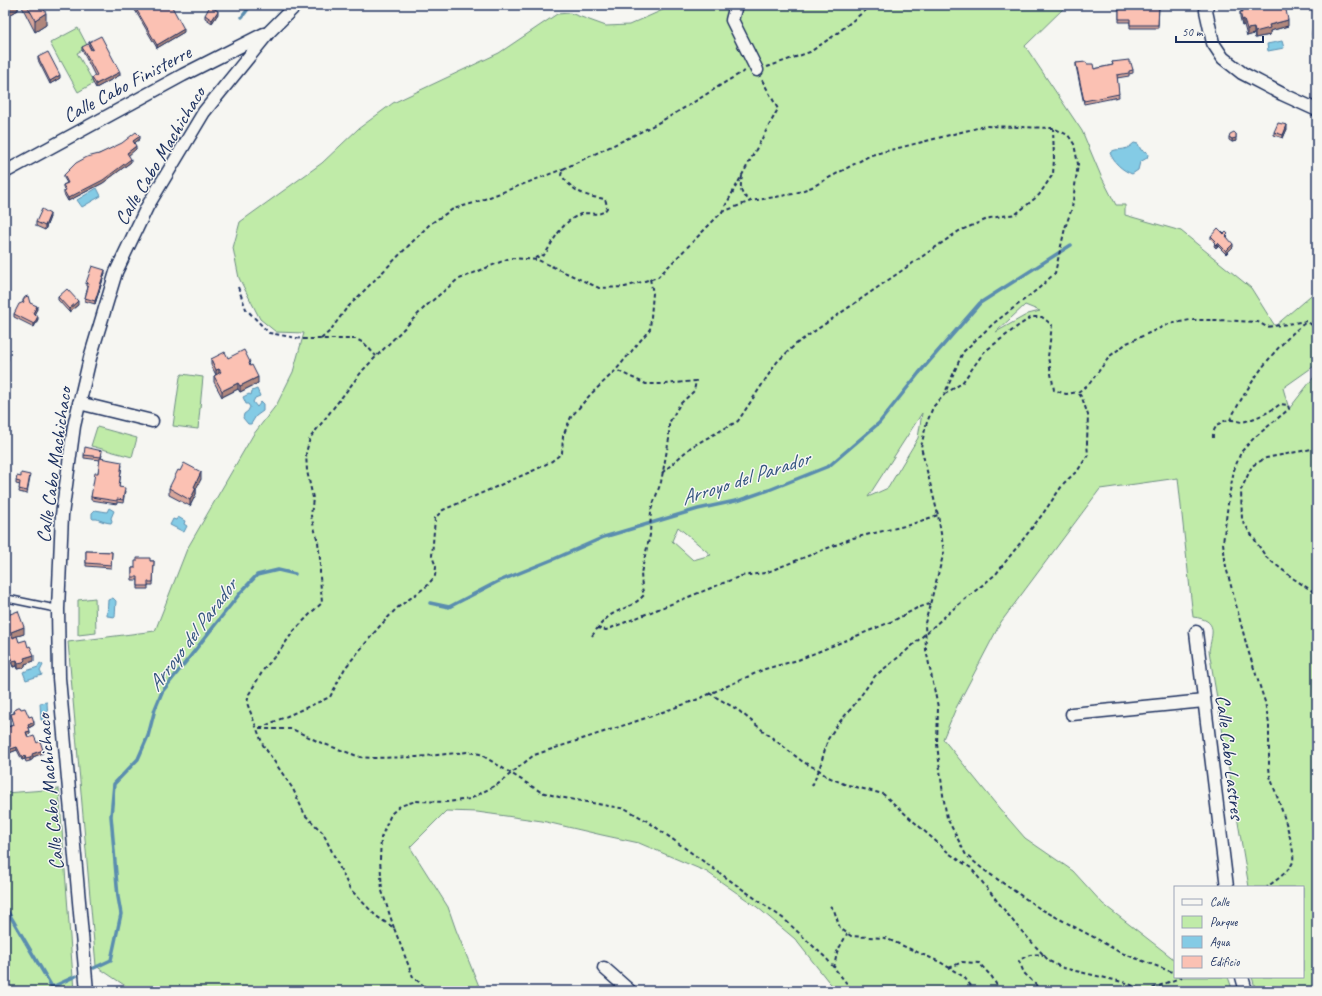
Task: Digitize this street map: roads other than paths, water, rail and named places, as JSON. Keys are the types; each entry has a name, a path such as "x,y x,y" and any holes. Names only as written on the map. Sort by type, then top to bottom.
{"street":[{"name":"Calle Cabo Machichaco","path":"87,991 59,678 58,609 62,515 74,426 90,358 116,272 147,207 204,112 269,32 296,5"},
{"path":"736,5 732,20 757,70"},
{"path":"1207,5 1206,11 1214,43 1223,58 1242,73 1317,110"},
{"name":"Calle Cabo Finisterre","path":"5,172 183,76 269,32"},
{"path":"79,403 152,422"},
{"name":"Calle Cabo Lastres","path":"1196,632 1227,886"},
{"path":"1072,714 1204,701"},
{"path":"604,968 630,991"},
{"path":"1242,978 1246,991"}],"lane":[{"path":"5,598 58,609"}],"water":[{"path":"1282,41 1284,48 1268,51 1267,44"},
{"path":"1134,143 1138,144 1141,150 1147,152 1148,155 1147,158 1140,162 1138,170 1132,174 1119,166 1110,153 1115,150 1127,148"},
{"path":"97,188 101,196 82,207 77,200"},
{"path":"257,389 260,396 255,398 253,402 257,407 261,402 263,404 263,411 256,416 251,424 248,424 243,418 244,414 250,407 246,404 243,397 249,394 251,395 252,391"},
{"path":"109,508 114,511 111,518 111,523 92,518 92,513 95,510 107,512"},
{"path":"178,517 185,521 184,524 187,526 184,532 170,525 173,519 176,520"},
{"path":"113,598 116,601 115,617 107,616 108,600"},
{"path":"40,663 43,665 40,671 42,675 26,680 23,672 38,667"},
{"path":"47,702 48,720 43,722 43,720 41,720 40,703"}],"waterway":[{"path":"242,17 251,5"},
{"name":"Arroyo del Parador","path":"430,603 449,607 497,582 604,537 698,509 740,500 829,466 879,423 919,373 980,303 1071,245"},
{"name":"Arroyo del Parador","path":"94,968 111,960 121,914 118,897 111,816 114,784 138,759 148,736 155,709 162,692 241,592 257,575 278,570 295,574"},
{"path":"5,907 52,987 52,991"},
{"name":"Arroyo del Parador","path":"52,987 76,976"}]}
